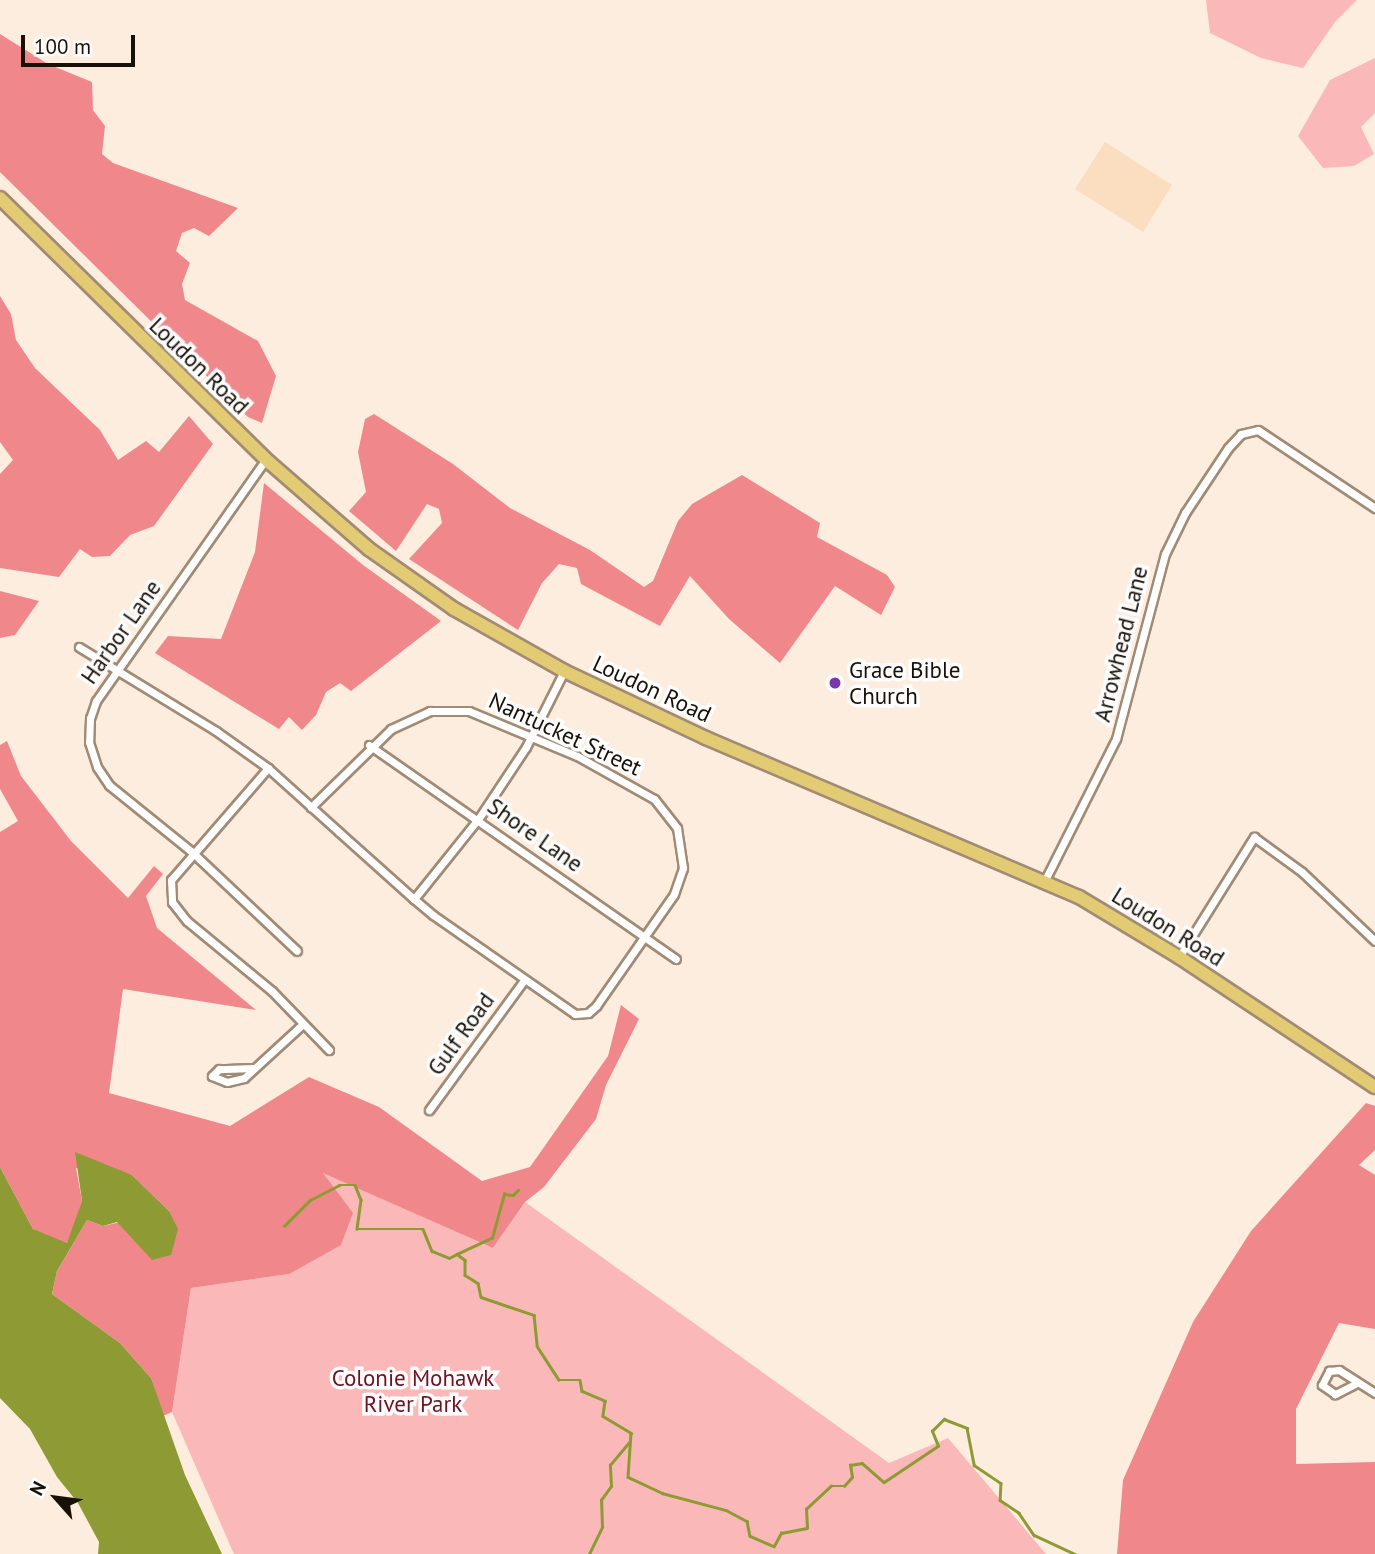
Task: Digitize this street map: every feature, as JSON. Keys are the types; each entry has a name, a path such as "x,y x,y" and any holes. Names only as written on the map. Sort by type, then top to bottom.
{"main road":[{"name":"Loudon Road","path":"0,198 266,459 408,580 564,671 718,743 1045,880 1179,957 1375,1087"}],"street":[{"name":"Arrowhead Lane","path":"1045,880 1116,739 1165,554 1185,513 1228,447 1252,429 1275,438 1375,508"},
{"name":"Harbor Lane","path":"266,459 116,671 90,718 95,762 109,785 192,852 298,951"},
{"name":"Nantucket Street","path":"79,647 216,731 268,768 311,807 414,899 566,1010 588,1013 674,894 683,869 682,842 673,818 644,792 531,736 468,711 451,710 414,717 369,746 311,807"},
{"path":"414,899 479,818 531,736 564,671"},
{"name":"Shore Lane","path":"369,746 479,818 676,958"},
{"path":"268,768 192,852 171,880 172,902 187,921 272,991 329,1050"},
{"path":"1179,957 1254,837 1302,872 1375,941"},
{"name":"Gulf Road","path":"429,1110 524,980"},
{"path":"253,1068 219,1069 212,1076 237,1081 253,1068 303,1024"},
{"path":"1357,1383 1335,1395 1322,1385 1329,1371 1339,1370 1375,1393"}],"shaded area":[{"path":"0,34 48,64 92,82 93,110 105,126 102,154 113,163 238,208 209,236 194,228 182,233 176,251 190,263 182,284 185,300 258,341 276,376 262,423 248,417 0,172"},
{"path":"1105,142 1172,185 1143,232 1075,189"},
{"path":"0,296 11,314 16,340 35,368 100,430 118,460 146,441 159,452 189,416 213,444 154,526 130,535 110,556 92,557 80,549 59,577 0,568 0,474 13,460 0,442"},
{"path":"374,414 453,464 510,508 590,550 644,587 653,581 678,521 692,504 742,475 820,523 817,537 887,575 895,587 881,615 835,586 780,663 729,619 690,576 660,626 581,584 577,568 559,564 542,583 518,630 409,559 442,523 439,509 427,504 396,551 349,511 366,492 358,452 365,419"},
{"path":"264,483 363,565 441,621 351,691 340,683 326,692 316,715 302,730 289,717 279,729 155,653 168,636 221,639 255,552"},
{"path":"0,591 39,601 15,635 0,638"},
{"path":"7,741 21,776 71,841 128,898 154,866 163,874 146,896 157,928 256,1010 123,989 109,1093 230,1126 309,1077 379,1107 482,1181 530,1167 608,1056 621,1005 639,1019 606,1085 596,1119 544,1187 525,1202 493,1248 323,1173 353,1213 341,1245 289,1274 191,1288 172,1412 163,1416 151,1378 120,1343 52,1294 57,1271 87,1220 103,1226 169,1211 132,1175 107,1167 76,1168 82,1201 75,1226 67,1243 49,1239 33,1229 0,1167 0,832 18,821 0,789 0,745"},
{"path":"1366,1103 1375,1106 1375,1150 1359,1165 1375,1175 1375,1329 1339,1323 1296,1409 1296,1464 1375,1462 1375,1554 1117,1554 1123,1480 1193,1322 1251,1231"},
{"path":"75,1152 132,1175 169,1211 178,1229 171,1255 152,1260 117,1222 103,1226 87,1220 57,1271 52,1294 120,1343 151,1378 185,1475 222,1554 98,1554 99,1542 78,1503 57,1477 30,1429 0,1398 0,1167 33,1229 67,1243 82,1201"}],"green space":[{"path":"1206,0 1357,0 1335,22 1303,68 1261,58 1210,33"},
{"path":"1375,58 1375,113 1361,127 1374,154 1354,166 1323,168 1298,136 1330,80"},
{"name":"Colonie Mohawk River Park","path":"322,1172 493,1248 525,1202 889,1463 948,1438 1046,1554 234,1554 172,1412 191,1288 289,1274"}],"waterway":[{"path":"284,1226 310,1200 339,1185 355,1185 361,1200 357,1229 423,1229 432,1251 449,1258 457,1254 465,1260 465,1275 478,1283 481,1297 534,1315 537,1346 559,1380 580,1380 582,1391 605,1401 603,1416 631,1433 628,1477 662,1493 726,1510 747,1521 750,1536 774,1546 781,1533 807,1528 806,1509 831,1486 844,1486 852,1477 850,1465 862,1463 884,1482 938,1446 932,1431 944,1419 967,1428 974,1465 1001,1483 1000,1500 1019,1513 1034,1535 1075,1554"},
{"path":"457,1254 492,1238 504,1194 513,1195 518,1190"},
{"path":"589,1554 602,1527 601,1500 611,1486 610,1465 629,1442"}],"place":[{"name":"Grace Bible Church","path":"835,683"}]}
